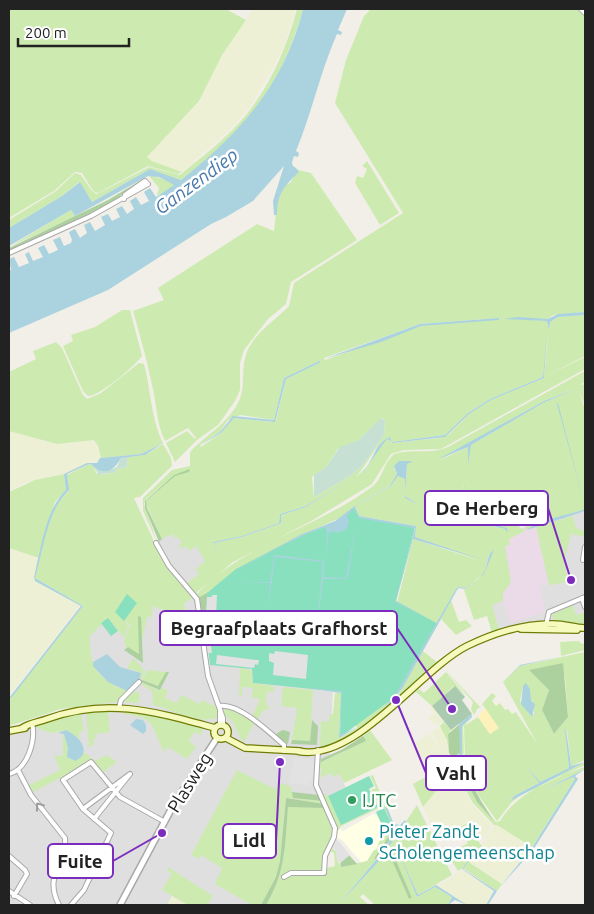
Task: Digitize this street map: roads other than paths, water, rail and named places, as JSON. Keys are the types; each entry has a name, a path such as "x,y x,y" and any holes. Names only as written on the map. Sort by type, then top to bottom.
{"main road":[{"path":"218,728 217,738 227,736 249,747 284,751 318,751 339,744 385,712 449,657 486,638 525,625 585,629"},
{"path":"9,731 68,713 119,708 154,711 195,724 227,728 227,736"}],"street":[{"path":"581,9 585,13"},
{"path":"9,253 124,199 148,184 148,182 145,181 130,190 124,195 124,199"},
{"path":"156,543 169,566 197,599 208,676 220,712 218,728"},
{"path":"585,547 582,557 585,560"},
{"path":"546,626 549,612 584,598 585,607"},
{"path":"119,708 121,700 139,682"},
{"path":"218,706 229,706 257,722 284,745 284,751"},
{"path":"9,774 18,770 30,748 34,734 32,725"},
{"name":"Plasweg","path":"120,905 165,822 217,738"},
{"path":"284,877 291,873 324,873 325,856 335,834 334,824 316,785 318,751"},
{"path":"71,905 84,890 111,833 83,809 63,780 91,762 110,788 138,808 165,822"},
{"path":"18,770 31,795 65,838 53,881 53,890 60,905"},
{"path":"83,809 130,774 94,819"},
{"path":"9,856 27,874 11,894 30,905"}],"water":[{"name":"Ganzendiep","path":"303,9 347,9 338,30 342,32 341,35 337,34 331,48 296,151 299,153 298,157 294,156 292,165 299,172 283,190 278,201 277,215 274,215 273,201 284,166 253,201 211,224 108,290 9,333 9,271 11,270 9,259 14,257 19,267 29,263 25,254 29,252 33,261 43,257 38,248 44,245 49,254 58,250 53,240 60,237 64,246 71,243 72,240 69,232 75,229 80,238 87,233 84,225 90,222 95,231 105,225 101,217 108,214 112,221 120,217 116,209 122,206 127,214 134,209 130,201 136,197 141,205 149,201 144,192 150,188 156,197 174,185 159,177 148,176 75,216 71,210 9,246 9,228 62,196 80,182 92,202 150,169 181,180 226,141 259,103 285,59"},
{"path":"585,312 585,315 558,317 550,322 549,330 547,321 503,319 518,317 548,319 558,314"},
{"path":"499,318 499,320 421,326 381,342 324,359 420,324"},
{"path":"547,333 544,378 491,400 469,414 445,437 392,443 389,439 386,440 367,466 377,448 381,443 390,437 392,442 445,435 468,413 490,399 543,377"},
{"path":"319,361 321,362 286,379 275,422 234,418 221,433 199,446 220,432 233,416 274,420 284,378"},
{"path":"576,389 545,402 471,445 468,466 468,447 437,460 546,400"},
{"path":"558,403 584,503 557,404"},
{"path":"163,443 145,455 121,458 115,466 107,471 97,469 89,464 67,474 69,490 55,509 47,531 35,578 83,606 12,697 9,698 81,606 35,581 34,577 48,519 59,498 66,490 64,474 87,463 97,463 100,458 141,454"},
{"path":"399,461 413,461 407,464 405,496 405,479 398,476 391,486 355,506 359,516 416,526 415,537 483,560 413,539 396,601 433,621 395,602 415,528 359,518 354,508 347,516 349,523 344,531 329,532 326,554 327,531 325,527 289,542 231,573 300,535 335,521 356,505 390,486 397,474 394,466"},
{"path":"350,480 306,507 281,515 281,523 279,524 242,537 214,543 217,556 213,542 242,536 279,523 280,514 306,506"},
{"path":"465,483 460,516 507,528 508,533 505,529 458,517"},
{"path":"405,496 421,506 405,498"},
{"path":"585,509 585,511 527,530 547,520"},
{"path":"356,523 348,578 323,579 315,643 323,562 275,557 268,609 270,583 233,582 270,582 274,556 276,555 324,561 325,556 323,577 346,578"},
{"path":"494,550 484,574 465,589 459,588 457,590 403,687 393,701 384,707 395,695 456,589 459,587 466,588 483,574 490,555"},
{"path":"107,654 120,667 141,673 139,681 127,691 108,682 93,666 93,662"},
{"path":"558,657 520,666 503,682 520,665"},
{"path":"526,683 530,689 531,701 535,704 532,717 521,704 523,686"},
{"path":"308,688 342,691 340,735 357,727 339,738 341,693"},
{"path":"471,714 472,717 462,726 462,754 452,764 460,753 459,724"},
{"path":"136,719 143,720 146,725 146,731 143,734 130,725"},
{"path":"566,729 571,766 585,762 510,801 514,796 539,783 526,766 540,782 569,768"},
{"path":"66,730 74,735 82,744 82,756 76,761 67,757 68,748 64,734 58,733"},
{"path":"585,769 575,776 578,779 533,850 500,887 533,846 575,779 573,777 544,790"},
{"path":"385,807 387,807 394,824 400,825 405,820 406,822 379,861 340,903 376,860 395,833"},
{"path":"396,846 418,895 436,885 467,905 455,900 448,905 452,897 435,887 417,897"},
{"path":"479,846 463,869 497,891 488,905 486,905 494,891 462,869"}],"place":[{"name":"De Herberg","path":"571,580"},
{"name":"Vahl","path":"396,700"},
{"name":"Begraafplaats Grafhorst","path":"452,709"},
{"name":"Lidl","path":"280,762"},
{"name":"IJTC","path":"352,800"},
{"name":"Fuite","path":"162,833"},
{"name":"Pieter Zandt Scholengemeenschap","path":"369,841"}]}
